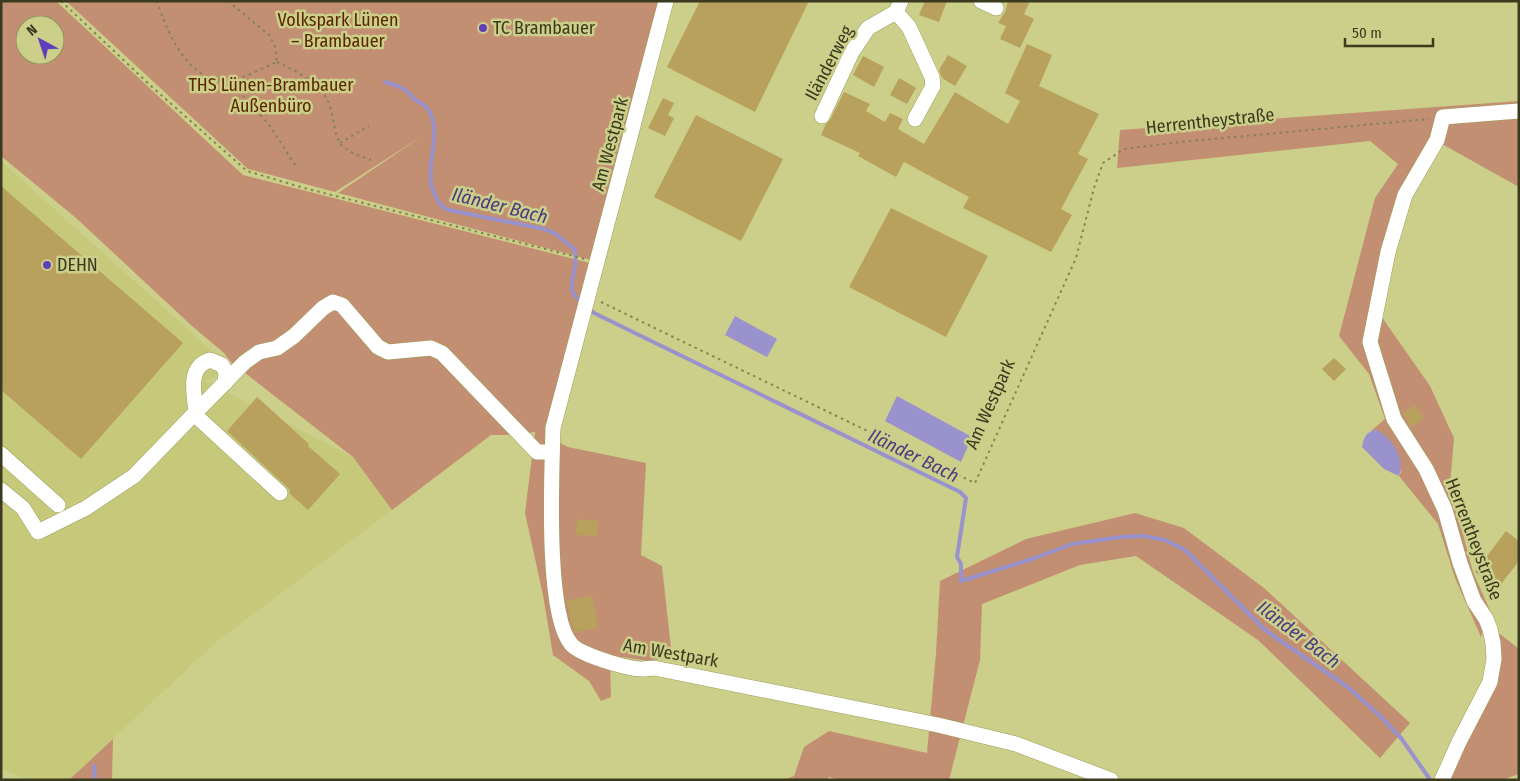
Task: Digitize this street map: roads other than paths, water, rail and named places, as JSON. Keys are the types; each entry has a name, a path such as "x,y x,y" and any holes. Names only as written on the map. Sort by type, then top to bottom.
{"street":[{"name":"Am Westpark","path":"666,1 553,428 551,492 554,586 561,626 571,645 597,658 642,669 654,668 938,725 1016,744 1111,780"},
{"path":"981,1 996,8"},
{"name":"Iländerweg","path":"822,116 852,52 868,28 898,7 932,76 933,86 915,119"},
{"name":"Herrentheystraße","path":"1442,780 1490,682 1494,660 1493,643 1490,629 1474,601 1463,571 1445,510 1426,469 1394,419 1370,342 1388,252 1405,195 1437,140 1443,117 1519,111"},
{"path":"1,490 22,508 38,532 86,508 134,476 245,362 260,352 277,348 323,308 333,302 342,305 378,347 388,352 431,348 442,353 538,452 552,452"},
{"path":"225,382 226,372 222,365 210,360 202,362 194,372 195,413 280,493"},
{"path":"1,454 58,505"}],"waterway":[{"name":"Iländer Bach","path":"385,82 404,89 426,107 432,118 434,128 431,163 432,186 441,205 449,210 544,229 556,234 575,250 572,289 581,302"},
{"name":"Iländer Bach","path":"588,308 594,313 960,492 966,498 957,557 961,564 961,581 1035,558 1072,544 1121,537 1144,536 1165,540 1185,550 1265,630 1349,688 1381,717 1401,738 1429,778"},
{"path":"94,766 95,780"}],"place":[{"name":"TC Brambauer","path":"483,28"},
{"name":"DEHN","path":"47,265"}],"park label":[{"name":"Volkspark Lünen – Brambauer","path":"338,30"},
{"name":"THS Lünen-Brambauer Außenbüro","path":"271,95"}]}
